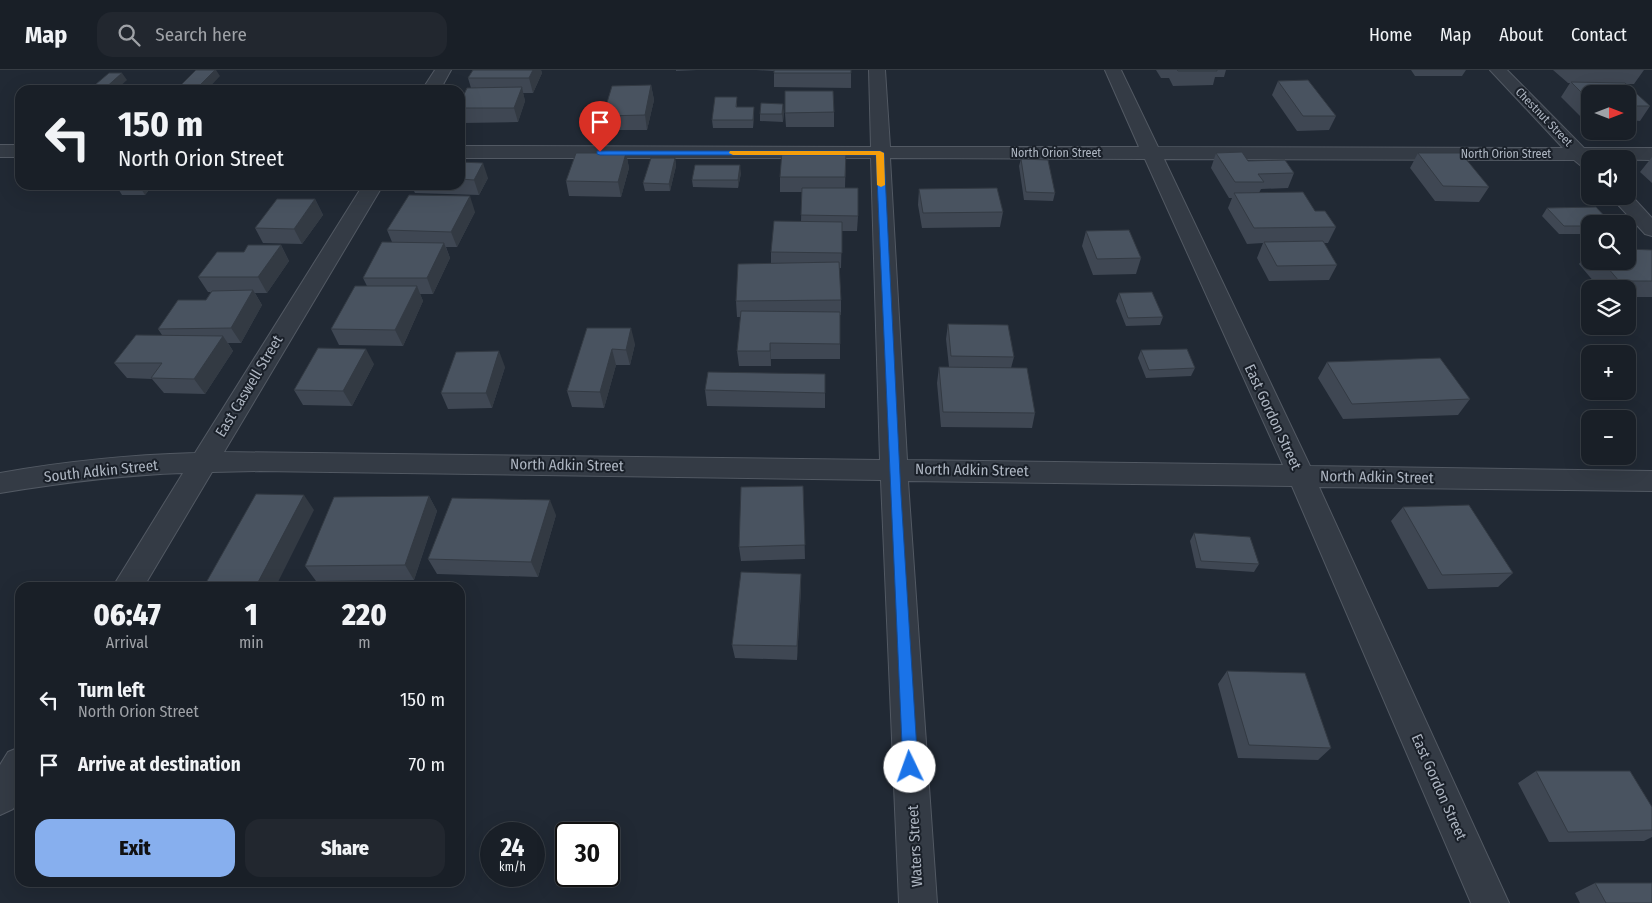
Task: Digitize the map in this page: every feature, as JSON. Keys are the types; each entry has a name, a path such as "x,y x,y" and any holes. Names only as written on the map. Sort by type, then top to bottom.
{"street":[{"path":"434,85 443,70"},
{"name":"Waters Street","path":"877,70 894,469 918,903"},
{"name":"East Gordon Street","path":"1112,70 1301,476 1490,903"},
{"name":"Chestnut Street","path":"1498,70 1581,155"},
{"path":"0,151 15,151"},
{"name":"North Orion Street","path":"465,152 1150,153 1581,159"},
{"name":"North Orion Street","path":"1636,155 1652,154"},
{"name":"East Caswell Street","path":"131,582 370,190"},
{"path":"1628,205 1652,230"},
{"name":"North Adkin Street","path":"202,463 260,461 1652,481"},
{"name":"South Adkin Street","path":"0,483 70,471 125,465 202,463"},
{"path":"0,797 15,772"}],"building":[{"path":"196,70 215,70 200,85 181,85"},
{"path":"473,70 533,70 529,78 468,78"},
{"path":"774,70 851,70 851,73 774,73"},
{"path":"1217,70 1217,71 1178,71"},
{"path":"109,73 122,73 109,85 95,85"},
{"path":"1308,80 1336,116 1303,116 1278,81"},
{"path":"1571,82 1625,83 1627,85 1581,85 1581,92"},
{"path":"651,85 645,115 603,116 612,86"},
{"path":"522,87 514,108 465,108 465,92 467,88"},
{"path":"785,91 833,91 834,112 785,113"},
{"path":"1636,93 1650,106 1636,106"},
{"path":"715,97 737,97 736,107 754,107 753,120 712,120"},
{"path":"761,103 783,104 782,114 760,114"},
{"path":"782,151 846,152 845,177 780,177"},
{"path":"1242,152 1248,161 1285,160 1294,173 1258,174 1264,182 1235,182 1216,153"},
{"path":"576,153 626,153 618,182 566,181"},
{"path":"1418,153 1461,153 1489,187 1443,186"},
{"path":"651,158 675,158 669,184 643,183"},
{"path":"1021,159 1048,160 1055,193 1026,192"},
{"path":"465,162 483,163 474,180 465,179"},
{"path":"695,165 740,165 738,180 692,180"},
{"path":"802,188 858,188 858,216 801,215"},
{"path":"997,188 1003,212 923,213 919,189"},
{"path":"1303,192 1315,211 1325,211 1336,227 1254,228 1234,193"},
{"path":"409,195 470,196 451,232 387,230"},
{"path":"277,199 315,199 294,229 255,228"},
{"path":"1596,207 1604,215 1581,215 1581,226 1564,226 1547,208"},
{"path":"774,221 842,222 842,253 771,252"},
{"path":"1129,230 1141,258 1097,259 1086,231"},
{"path":"1323,241 1337,265 1277,266 1264,242"},
{"path":"382,242 444,243 427,278 363,278"},
{"path":"248,245 281,245 258,277 198,277 217,252 244,252"},
{"path":"1636,249 1652,250 1652,281 1618,280 1610,270 1636,270"},
{"path":"839,262 841,300 736,301 738,264"},
{"path":"355,286 417,286 395,330 331,329"},
{"path":"253,290 231,328 158,329 178,300 206,300 212,291"},
{"path":"1152,292 1163,317 1128,318 1119,293"},
{"path":"741,311 840,312 840,344 770,343 770,351 737,351"},
{"path":"948,324 1008,325 1014,357 951,356"},
{"path":"587,328 631,328 626,350 612,349 600,392 567,391"},
{"path":"136,335 223,336 194,379 151,378 162,363 114,363"},
{"path":"318,348 366,349 343,391 294,390"},
{"path":"1187,349 1195,368 1149,370 1141,350"},
{"path":"499,351 486,393 441,393 456,352"},
{"path":"1440,358 1470,399 1352,404 1327,362"},
{"path":"939,367 1027,368 1035,413 943,412"},
{"path":"708,372 825,374 825,393 705,390"},
{"path":"803,486 805,545 739,547 741,487"},
{"path":"256,494 304,495 258,582 206,582"},
{"path":"429,496 405,565 305,566 334,497"},
{"path":"452,498 550,500 531,562 428,559"},
{"path":"1469,505 1513,573 1442,575 1403,507"},
{"path":"1194,533 1250,537 1259,564 1201,561"},
{"path":"741,572 801,574 797,646 732,645"},
{"path":"1227,671 1305,673 1331,748 1249,745"},
{"path":"1536,771 1630,771 1652,807 1652,830 1568,832"},
{"path":"1595,883 1652,883 1652,903 1606,903"}],"slow traffic":[{"path":"733,153 880,153 881,185"}],"route":[{"path":"600,152 880,153 895,495 910,767"}]}
